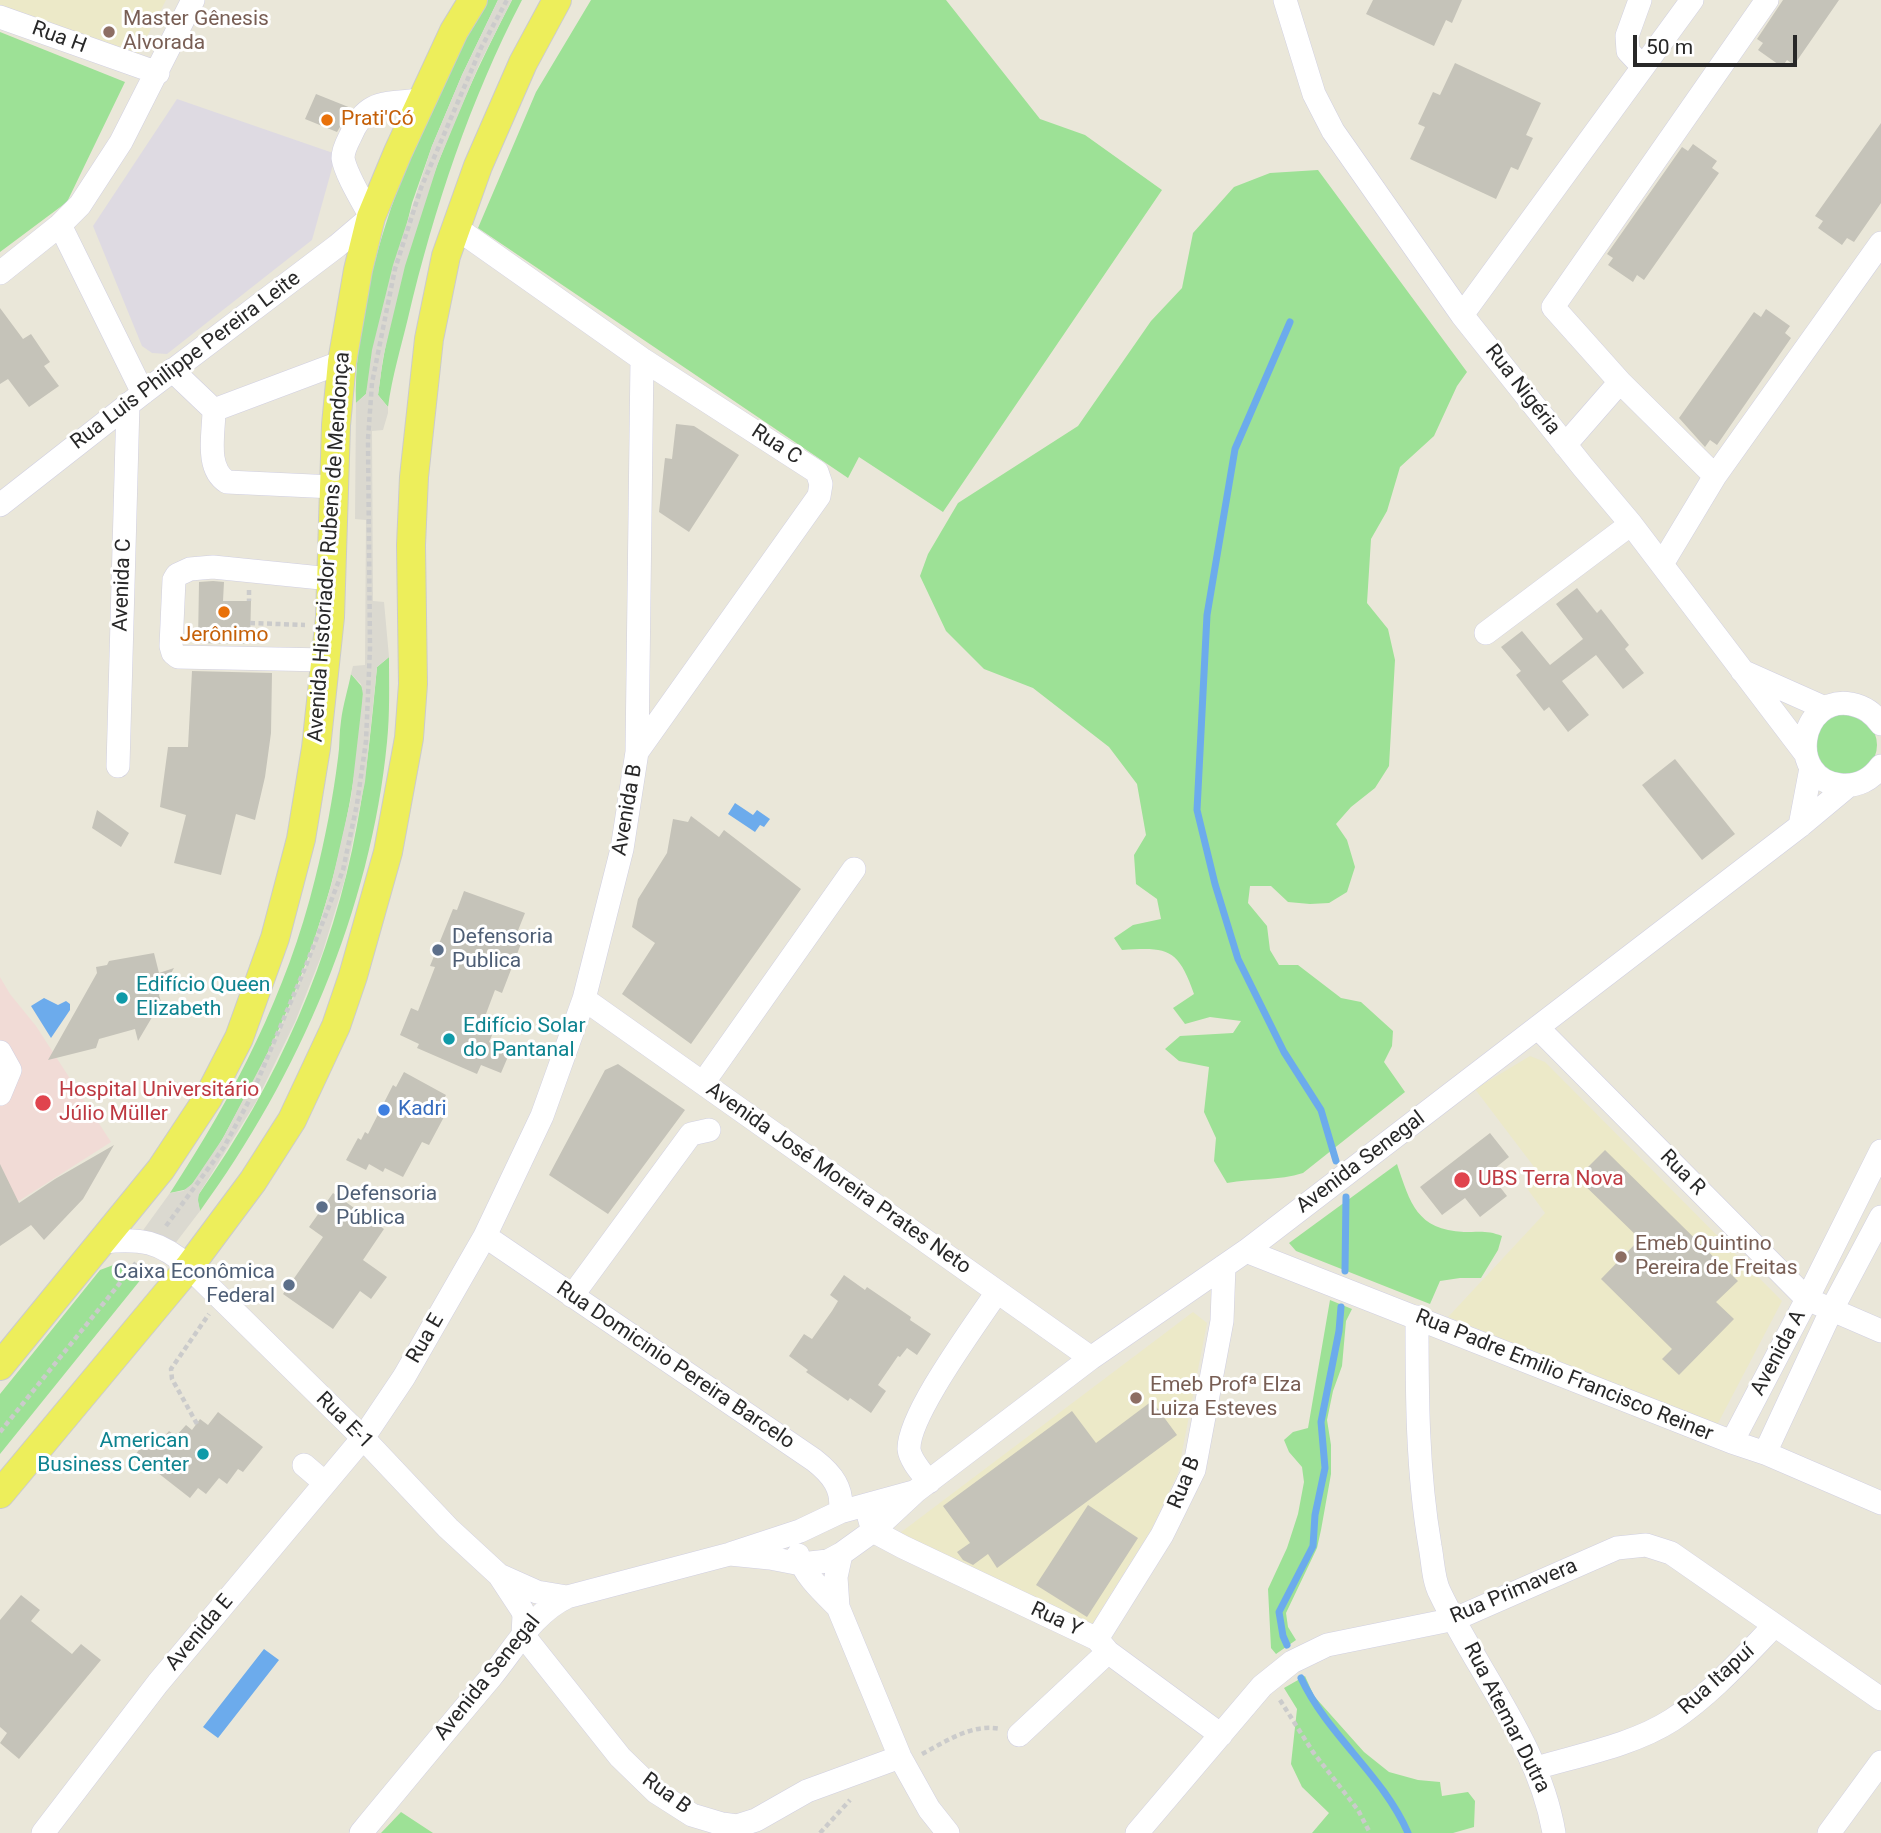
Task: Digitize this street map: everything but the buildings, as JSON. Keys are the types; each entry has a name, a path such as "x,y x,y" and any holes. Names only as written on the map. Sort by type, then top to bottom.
{"main road":[{"name":"Avenida Historiador Rubens de Mendonça","path":"0,1366 161,1169 208,1097 239,1038 275,938 301,839 316,748 329,626 342,362 358,270 371,217 421,100 454,30 473,0"},
{"path":"0,1494 189,1267 245,1192 276,1146 317,1070 353,976 388,852 409,738 413,684 411,545 414,477 429,339 446,256 523,63 557,0"}],"street":[{"path":"0,273 60,225 80,205 121,142 193,0"},
{"name":"Rua Nigéria","path":"1285,0 1323,114 1462,314 1662,564 1821,778 1834,784 1869,780"},
{"path":"1640,0 1627,36 1628,51 1643,67"},
{"path":"1462,314 1692,0"},
{"path":"1715,476 1620,382 1553,307 1767,0"},
{"name":"Rua H","path":"0,16 158,73"},
{"path":"371,217 345,165 344,151 358,119 364,112 382,104 421,100"},
{"name":"Rua Luis Philippe Pereira Leite","path":"0,505 371,217"},
{"path":"60,225 135,398"},
{"name":"Rua C","path":"455,228 642,359 817,472 821,484 819,496 637,752"},
{"path":"1662,564 1715,476 1881,243"},
{"name":"Avenida B","path":"485,1236 542,1116 584,999 622,849 637,752 642,359"},
{"path":"214,410 342,362"},
{"path":"172,370 214,410 214,467 219,476 227,482 334,487"},
{"path":"1565,444 1620,382"},
{"name":"Avenida C","path":"118,766 135,398"},
{"path":"1486,634 1631,524"},
{"path":"326,660 178,657 173,653 172,646 174,580 190,569 213,567 331,579"},
{"path":"1741,671 1825,708"},
{"path":"1800,826 1808,761 1805,736 1812,720 1825,708 1843,703 1871,704 1881,724"},
{"name":"Avenida Senegal","path":"730,1554 801,1564 828,1562 841,1554 873,1531 922,1486 1091,1358 1246,1251 1800,826 1869,780"},
{"path":"703,1083 854,869"},
{"name":"Avenida José Moreira Prates Neto","path":"584,999 1091,1358"},
{"name":"Rua R","path":"1538,1028 1807,1299 1881,1331"},
{"path":"0,1052 10,1070 0,1094"},
{"path":"572,1296 691,1134 709,1129"},
{"name":"Avenida A","path":"1732,1442 1881,1150"},
{"name":"Avenida A","path":"1765,1452 1832,1308 1881,1217"},
{"name":"Rua Domicinio Pereira Barcelo","path":"485,1236 824,1467 841,1493 840,1512"},
{"name":"Rua E","path":"363,1438 404,1377 485,1236"},
{"name":"Rua E-1","path":"103,1242 143,1240 174,1254 189,1267 363,1438 448,1528 499,1575 522,1609 523,1635"},
{"name":"Rua Padre Emilio Francisco Reiner","path":"1246,1251 1732,1442 1765,1452 1881,1503"},
{"name":"Rua B","path":"1019,1735 1102,1646 1194,1470 1222,1321 1224,1266"},
{"path":"922,1486 909,1453 910,1434 926,1400 997,1292"},
{"name":"Rua Atemar Dutra","path":"1417,1317 1418,1438 1424,1510 1438,1591 1536,1768 1548,1802 1554,1833"},
{"name":"Avenida E","path":"43,1833 158,1683 363,1438"},
{"path":"304,1465 326,1483"},
{"name":"Avenida Senegal","path":"361,1833 543,1611 567,1597 730,1554 800,1531 840,1512 922,1486"},
{"path":"865,1506 873,1531"},
{"path":"800,1531 797,1546 801,1564 838,1607 902,1760 929,1809 948,1833"},
{"name":"Rua Y","path":"873,1531 1102,1646 1221,1735"},
{"name":"Rua Primavera","path":"1137,1833 1268,1681 1292,1662 1327,1645 1455,1619 1617,1548 1646,1545 1671,1553 1881,1699"},
{"path":"838,1607 836,1577 841,1554"},
{"name":"Rua E-1","path":"499,1575 537,1592 567,1597"},
{"name":"Rua Itapuí","path":"1536,1768 1629,1740 1670,1721 1706,1695 1774,1626"},
{"name":"Rua B","path":"523,1635 620,1757 656,1792 692,1815 737,1826 756,1820 807,1791 902,1760"},
{"path":"1829,1833 1881,1762"}],"path":[{"path":"250,623 329,626"},
{"path":"197,1424 172,1379 171,1369 219,1299"},
{"path":"1268,1681 1313,1752 1358,1810 1370,1833"},
{"path":"902,1760 970,1730 999,1728 1019,1735"}],"shaded area":[{"name":"Master Gênesis Alvorada","path":"0,0 166,0 137,56 0,8"},
{"path":"498,0 512,0 479,65 438,163 405,266 383,358 378,395 388,407 388,413 383,430 372,431 373,601 384,602 389,657 377,667 365,782 345,879 322,954 295,1022 256,1102 199,1194 200,1211 174,1245 141,1233 170,1193 183,1191 192,1184 223,1138 280,1029 308,961 331,886 351,798 363,694 361,684 351,674 353,666 365,665 366,520 355,519 356,403 366,394 372,350 393,265 432,146"},
{"path":"177,99 336,154 312,240 167,354 152,353 142,346 93,226"},
{"name":"Hospital Universitário Júlio Müller","path":"0,977 36,1026 111,1142 0,1213"},
{"name":"Emeb Quintino Pereira de Freitas","path":"1530,1056 1545,1062 1782,1301 1717,1425 1448,1317 1545,1213 1526,1187 1541,1176 1475,1089"},
{"name":"Emeb Profª Elza Luiza Esteves","path":"1193,1312 1207,1323 1178,1473 1151,1530 1089,1629 896,1536"}],"green space":[{"path":"487,0 498,0 432,146 412,203 366,394 356,403 358,351 366,299 396,194 438,93"},
{"path":"512,0 522,0 470,116 429,236 388,407 378,395 397,292 411,242 427,192 466,94"},
{"path":"591,0 946,0 1040,119 1085,135 1162,190 943,512 859,457 848,478 478,228 536,92"},
{"path":"0,32 125,82 67,202 0,252"},
{"path":"1318,170 1467,372 1457,386 1434,436 1400,467 1387,511 1371,539 1367,603 1388,629 1395,660 1389,766 1375,788 1351,807 1336,824 1347,840 1355,867 1347,892 1329,903 1310,904 1288,902 1271,886 1250,886 1248,903 1267,926 1270,950 1279,965 1298,965 1341,998 1361,1002 1393,1031 1392,1046 1384,1062 1405,1092 1303,1173 1227,1183 1214,1161 1216,1138 1204,1112 1209,1067 1179,1061 1165,1049 1180,1036 1233,1033 1241,1021 1210,1017 1185,1024 1173,1008 1194,994 1176,959 1161,950 1122,950 1114,938 1133,925 1161,919 1157,899 1136,884 1134,855 1146,835 1137,784 1109,747 1033,688 984,669 946,631 920,576 928,554 958,503 1078,426 1151,321 1182,288 1193,233 1234,187 1270,173"},
{"path":"389,657 388,731 378,805 365,867 347,928 298,1048 236,1159 200,1211 197,1198 253,1109 277,1064 317,971 333,923 357,825 377,667"},
{"path":"351,674 363,688 357,759 336,867 311,948 280,1027 217,1148 188,1189 170,1193 237,1081 290,962 315,879 325,834 339,753 342,715"},
{"path":"1846,714 1868,723 1877,745 1868,767 1846,776 1824,767 1815,745 1824,723"},
{"path":"1397,1164 1406,1191 1426,1220 1448,1230 1488,1232 1502,1236 1498,1250 1481,1278 1440,1281 1430,1304 1296,1251 1289,1243"},
{"path":"116,1264 146,1273 0,1454 0,1394 100,1270"},
{"path":"1330,1300 1352,1309 1346,1321 1342,1366 1327,1420 1331,1445 1331,1474 1317,1548 1286,1613 1288,1627 1296,1640 1276,1654 1271,1648 1268,1589 1287,1548 1298,1514 1304,1482 1302,1467 1289,1452 1284,1440 1293,1432 1308,1428"},
{"path":"1305,1676 1314,1696 1364,1752 1389,1772 1418,1780 1440,1782 1442,1796 1468,1792 1475,1801 1474,1827 1453,1833 1312,1833 1329,1813 1302,1787 1291,1764 1297,1709 1284,1688"},
{"path":"401,1812 433,1833 381,1833"}],"water":[{"path":"735,803 753,815 757,810 770,819 764,827 760,825 755,832 728,814"},
{"path":"44,998 58,1005 66,1001 70,1004 70,1010 51,1038 31,1006"},
{"path":"264,1649 279,1660 218,1738 203,1727"}],"waterway":[{"path":"1290,322 1235,449 1207,615 1197,810 1215,884 1238,959 1284,1052 1321,1110 1336,1161"},
{"path":"1345,1271 1346,1197"},
{"path":"1287,1645 1279,1612 1313,1546 1315,1515 1325,1468 1321,1422 1339,1331 1341,1307"},
{"path":"1301,1678 1326,1719 1385,1792 1408,1833"}],"place":[{"name":"Master Gênesis Alvorada","path":"109,32"},
{"name":"Prati'Có","path":"327,120"},
{"name":"Jerônimo","path":"224,612"},
{"name":"Defensoria Publica","path":"438,950"},
{"name":"Edifício Queen Elizabeth","path":"122,998"},
{"name":"Edifício Solar do Pantanal","path":"449,1039"},
{"name":"Hospital Universitário Júlio Müller","path":"43,1103"},
{"name":"Kadri","path":"384,1110"},
{"name":"UBS Terra Nova","path":"1462,1180"},
{"name":"Defensoria Pública","path":"322,1207"},
{"name":"Emeb Quintino Pereira de Freitas","path":"1621,1257"},
{"name":"Caixa Econômica Federal","path":"289,1285"},
{"name":"Emeb Profª Elza Luiza Esteves","path":"1136,1398"},
{"name":"American Business Center","path":"203,1454"}]}
